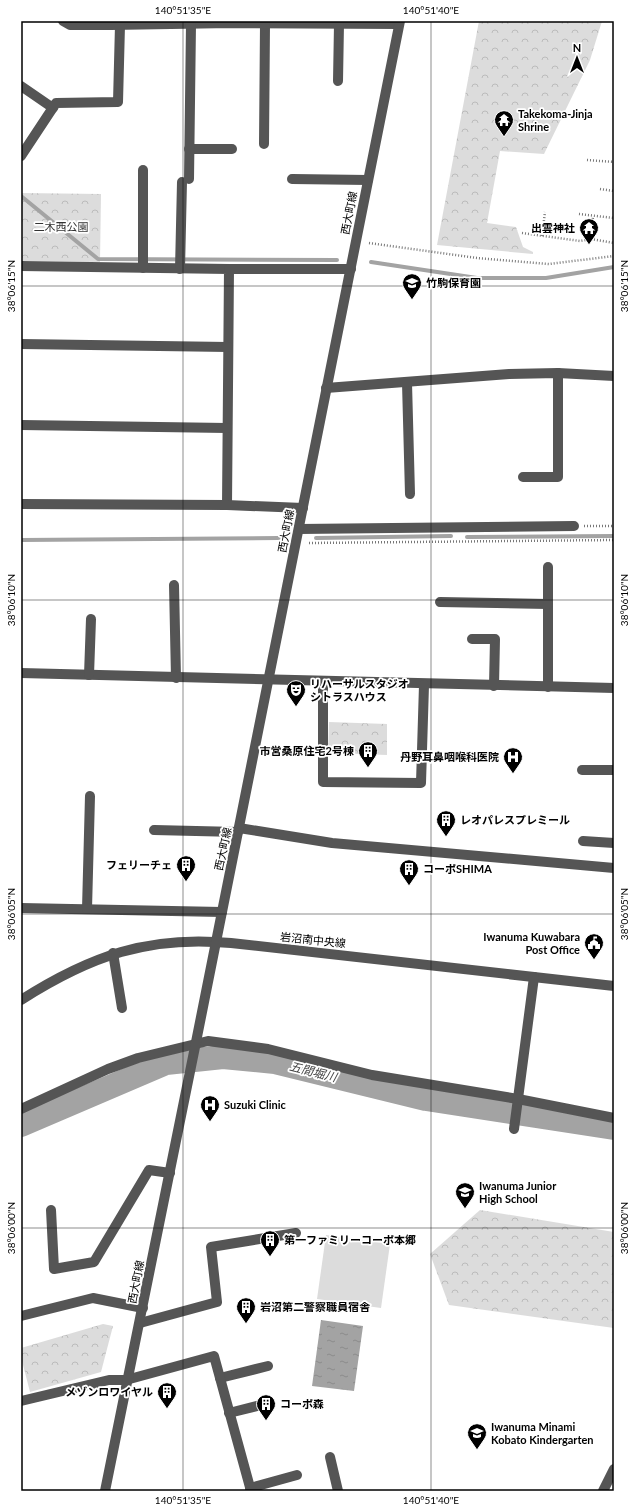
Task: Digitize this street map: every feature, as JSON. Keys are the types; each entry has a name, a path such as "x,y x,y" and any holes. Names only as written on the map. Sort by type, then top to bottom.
{"street":[{"path":"63,21 70,25 191,24 231,22 265,24 303,22 339,24 399,23"},
{"name":"西大町線","path":"105,1491 126,1380 140,1323 239,830 399,23"},
{"path":"21,156 56,103 118,102 114,24"},
{"path":"180,262 185,180 189,148 191,24"},
{"path":"264,144 265,24"},
{"path":"338,81 339,24"},
{"path":"21,86 53,108"},
{"path":"189,148 232,149"},
{"path":"142,265 143,170"},
{"path":"292,179 368,180"},
{"path":"21,266 142,265 180,262 229,269 351,269"},
{"path":"227,505 229,269"},
{"path":"21,344 228,347"},
{"path":"326,388 509,374 558,373 614,376"},
{"path":"523,478 558,477 558,373"},
{"path":"407,383 410,494"},
{"path":"21,425 227,428"},
{"path":"21,504 227,505 303,508"},
{"path":"299,529 574,526"},
{"path":"548,567 548,687"},
{"path":"174,585 176,678"},
{"path":"440,602 548,604"},
{"path":"89,675 91,619"},
{"path":"472,638 495,638 494,686"},
{"path":"21,673 424,685 614,688"},
{"path":"323,682 323,782 421,783 424,685"},
{"path":"582,770 614,770"},
{"path":"87,909 90,796"},
{"path":"154,830 239,830 332,842 614,868"},
{"path":"583,841 614,843"},
{"path":"21,908 222,912"},
{"name":"岩沼南中央線","path":"21,1000 50,981 81,965 113,953 143,945 182,941 216,942 614,986"},
{"path":"113,953 122,1008"},
{"path":"514,1128 534,976"},
{"path":"21,1109 108,1069 138,1058 208,1041 268,1049 372,1075 614,1118"},
{"path":"51,1210 54,1269 94,1262 149,1170 170,1173"},
{"path":"140,1323 217,1302 211,1247 296,1233"},
{"path":"21,1316 93,1298 143,1308"},
{"path":"21,1401 109,1380 126,1380 214,1356 250,1489 297,1475"},
{"path":"220,1378 268,1366"},
{"path":"230,1412 269,1403"},
{"path":"330,1457 338,1491"},
{"path":"603,1491 614,1469"}],"path":[{"path":"587,160 614,162"},
{"path":"600,189 614,191"},
{"path":"542,236 545,212"},
{"path":"579,214 614,218"},
{"path":"591,239 593,216"},
{"path":"522,233 580,241 591,239 614,243"},
{"path":"369,243 477,258 549,264 614,256"},
{"path":"574,526 614,526"},
{"path":"309,543 614,540"}],"green space":[{"path":"479,21 602,21 590,60 544,154 500,151 487,223 516,227 523,247 533,252 533,254 437,245"},
{"name":"二木西公園","path":"21,193 101,194 100,262 21,261"},
{"path":"329,722 387,724 387,755 328,753"},
{"path":"480,1210 614,1232 614,1328 449,1305 430,1254"},
{"path":"326,1235 390,1244 381,1308 317,1299"},
{"path":"103,1324 113,1326 101,1372 30,1392 21,1357 21,1348"}],"water":[{"path":"321,1320 363,1326 354,1391 312,1386"}],"waterway":[{"path":"21,196 98,259 337,260"},
{"path":"371,262 477,278 546,278 614,267"},
{"path":"316,538 451,536"},
{"path":"467,537 614,536"},
{"path":"21,540 279,538"},
{"name":"五間堀川","path":"21,1125 166,1063 223,1057 275,1062 426,1099 614,1128"}],"place":[{"name":"Takekoma-Jinja Shrine","path":"504,137"},
{"name":"出雲神社","path":"589,245"},
{"name":"竹駒保育園","path":"412,300"},
{"name":"リハーサルスタジオ シトラスハウス","path":"296,707"},
{"name":"市営桑原住宅2号棟","path":"368,768"},
{"name":"丹野耳鼻咽喉科医院","path":"513,774"},
{"name":"レオパレスプレミール","path":"446,837"},
{"name":"フェリーチェ","path":"186,882"},
{"name":"コーポSHIMA","path":"409,886"},
{"name":"Iwanuma Kuwabara Post Office","path":"594,960"},
{"name":"Suzuki Clinic","path":"210,1122"},
{"name":"Iwanuma Junior High School","path":"465,1209"},
{"name":"第一ファミリーコーポ本郷","path":"270,1257"},
{"name":"岩沼第二警察職員宿舎","path":"246,1324"},
{"name":"メゾンロワイヤル","path":"167,1409"},
{"name":"コーポ森","path":"266,1421"},
{"name":"Iwanuma Minami Kobato Kindergarten","path":"477,1450"}]}
